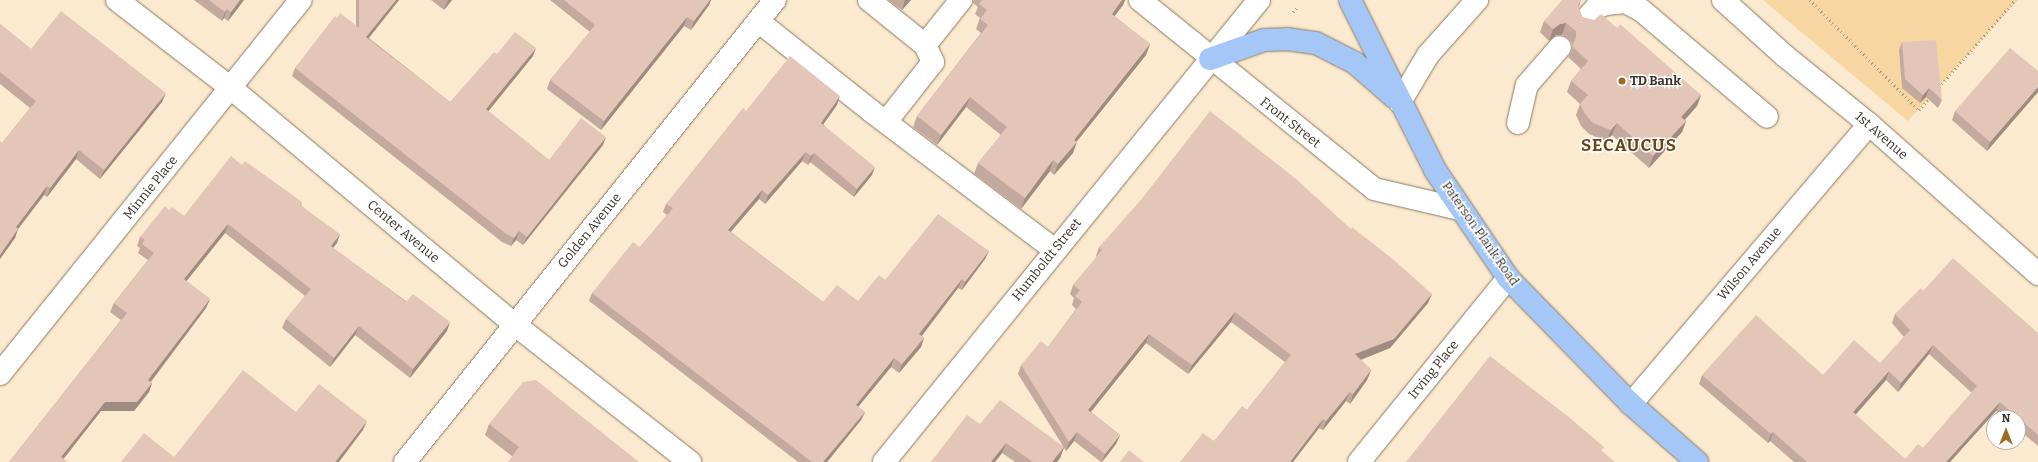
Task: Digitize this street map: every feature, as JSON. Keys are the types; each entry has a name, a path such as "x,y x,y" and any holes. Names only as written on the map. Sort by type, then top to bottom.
{"main road":[{"name":"Paterson Plank Road","path":"1350,0 1435,170 1508,278 1631,404 1697,462"},
{"path":"1210,59 1264,40 1287,39 1316,43 1355,63 1400,102"}],"street":[{"name":"Center Avenue","path":"117,0 232,89 514,324 690,462"},
{"name":"Minnie Place","path":"0,374 232,89 301,0"},
{"name":"Golden Avenue","path":"405,462 775,0"},
{"path":"869,0 925,45 932,62 886,122"},
{"path":"925,45 961,0"},
{"name":"Front Street","path":"1140,0 1210,59 1374,189 1460,209"},
{"name":"Humboldt Street","path":"884,462 1259,0"},
{"path":"1400,102 1428,55 1477,0"},
{"name":"1st Avenue","path":"1723,0 1785,56 1869,124 2038,274"},
{"path":"1586,19 1596,8 1606,4 1625,2 1641,10 1767,117"},
{"path":"758,21 886,122 1055,250"},
{"path":"1518,123 1527,85 1560,47"},
{"name":"Wilson Avenue","path":"1631,404 1869,124"},
{"name":"Irving Place","path":"1360,462 1508,278"}],"path":[{"path":"1810,0 1919,110 2015,0"}],"shaded area":[{"path":"1763,0 2018,0 1908,121"}],"building":[{"path":"209,0 240,0 231,12 227,9 225,12"},
{"path":"359,0 396,0 366,37 450,102 494,52 497,54 515,32 536,48 486,109 549,160 581,118 606,137 527,237 519,231 514,238 505,233 295,68 335,16 337,18 340,13 359,28"},
{"path":"564,0 710,0 694,21 687,17 604,121 550,80 595,25"},
{"path":"982,0 1122,0 1112,14 1150,44 1074,140 1077,142 1058,164 1053,160 1025,198 978,163 1007,127 970,97 941,135 917,116 988,25 980,19 987,10 979,4"},
{"name":"TD Bank","path":"1562,0 1581,0 1578,5 1582,17 1594,20 1601,14 1617,28 1620,24 1701,95 1681,117 1686,121 1653,156 1617,123 1611,130 1593,123 1585,114 1580,104 1588,95 1571,81 1588,61 1572,46 1576,38 1576,31 1566,23 1560,24 1553,29 1544,21"},
{"path":"61,11 166,93 104,170 79,150 50,188 47,186 16,227 18,229 0,255 0,141 2,143 36,101 0,72 0,24 31,49"},
{"path":"1936,40 1942,100 1929,88 1923,95 1905,79 1902,42"},
{"path":"2010,48 2038,71 2038,87 1990,142 1955,111"},
{"path":"790,56 840,96 821,123 875,167 857,189 814,153 811,156 806,152 768,195 762,190 728,230 823,302 837,285 858,301 879,275 885,280 938,214 989,251 965,282 962,279 919,334 924,338 902,364 894,358 856,405 865,412 823,462 812,462 592,293 633,242 640,247 673,208 666,204 743,108 746,111"},
{"path":"1210,111 1296,179 1351,229 1352,227 1395,261 1432,294 1394,339 1355,354 1371,370 1353,394 1350,392 1326,421 1323,419 1290,462 1180,462 1203,433 1214,441 1242,406 1247,410 1291,355 1235,312 1192,365 1149,334 1088,410 1120,435 1105,454 1077,432 1069,442 1021,365 1041,341 1048,347 1082,302 1075,296 1080,290 1073,285 1102,250 1099,247 1140,201"},
{"path":"231,156 242,165 245,161 302,202 300,205 340,234 331,246 406,302 413,294 450,322 413,369 359,326 334,358 286,319 311,289 228,224 184,279 210,299 148,380 152,383 137,402 105,402 61,457 68,462 9,462 127,313 114,303 154,253 142,244 145,240 140,237 165,206 169,210 172,207 184,216"},
{"path":"1953,258 2038,333 2038,435 2026,425 2026,410 2009,410 2000,402 1993,410 1986,410 1986,418 1946,462 1807,462 1773,432 1771,434 1702,375 1756,315 1823,375 1854,340 1880,363 1910,330 1895,314 1921,288 1923,291","holes":["1933,345 1977,386 1923,448 1918,444 1905,459 1853,412 1889,371 1901,383"]},
{"path":"1490,356 1570,418 1604,447 1601,450 1615,462 1406,462"},
{"path":"243,370 296,412 319,384 367,421 335,462 121,462 144,433 174,457"},
{"path":"536,380 639,462 508,462 519,447 489,424 523,382"},
{"path":"1000,400 1064,447 1052,462 1033,462 1006,443 991,462 931,462 967,415 980,424"},
{"path":"1129,450 1144,462 1120,462"}],"place":[{"name":"TD Bank","path":"1622,81"}],"district":[{"name":"SECAUCUS","path":"1629,146"}]}
